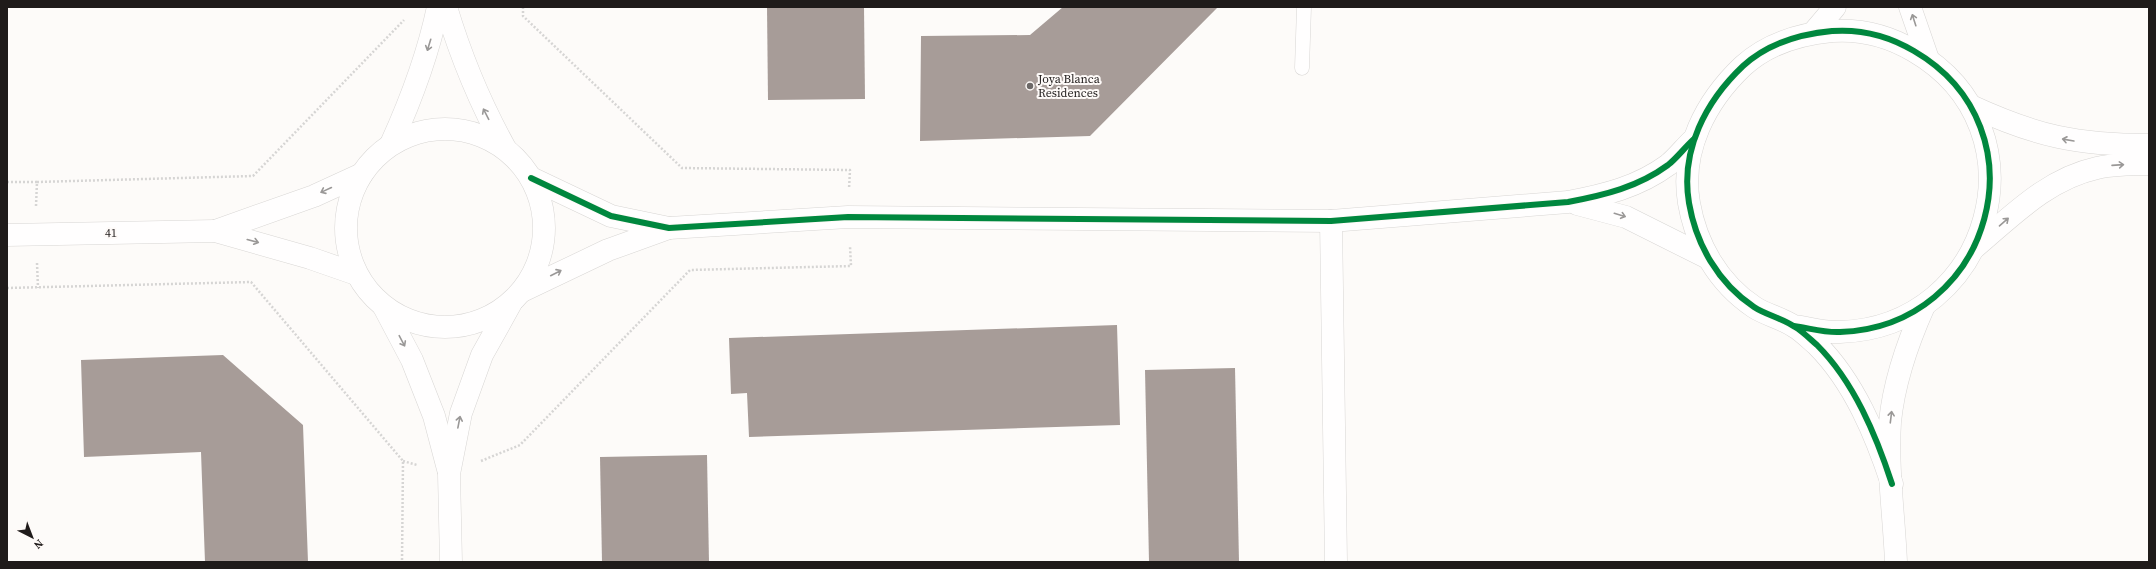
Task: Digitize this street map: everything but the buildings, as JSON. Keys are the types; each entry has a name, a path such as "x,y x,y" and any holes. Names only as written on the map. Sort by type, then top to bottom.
{"street":[{"path":"438,7 422,66 408,106 391,144 362,174 351,197 346,223 348,249 356,274 368,292 384,307 414,323 448,327 482,320 517,296 608,250 669,228"},
{"path":"446,7 467,70 484,110 505,148 531,178 542,206 544,236 537,265 482,355 461,413 449,474 451,562"},
{"path":"1813,33 1835,7"},
{"path":"1910,7 1928,59"},
{"path":"1794,326 1839,333 1883,326 1924,306 1953,280 1974,248 1985,221 1990,173 1982,135 1971,106 1959,88 1928,59 1902,44 1873,34 1843,31 1813,33 1779,43 1749,60 1725,82 1707,109 1694,139 1688,169 1688,200 1695,230 1708,258 1728,286 1754,307 1794,326 1817,346 1855,397 1882,454 1892,484"},
{"path":"1971,106 2024,129 2055,138 2109,145 2149,145"},
{"path":"391,144 419,132 449,129 478,134 505,148"},
{"path":"531,178 611,216 669,228 848,217 1331,221 1568,202 1605,195 1640,183 1669,164 1694,139"},
{"path":"1974,248 2024,205 2058,182 2096,168 2116,165 2149,164"},
{"path":"215,232 307,198 362,174"},
{"path":"1568,202 1598,208 1626,217 1708,258"},
{"path":"1331,221 1336,562"},
{"path":"215,232 290,252 356,274"},
{"name":"41","path":"7,235 215,232"},
{"path":"1896,562 1890,423 1894,393 1901,363 1924,306"},
{"path":"384,307 412,360 426,395 434,416 449,474"}],"lane":[{"path":"1302,68 1304,7"}],"path":[{"path":"7,182 253,176 407,17"},
{"path":"36,234 37,182"},
{"path":"7,288 251,282 402,461 402,562"}],"cycle path":[{"path":"1794,326 1823,331 1840,332 1892,322 1935,297 1966,261 1984,219 1990,173 1980,127 1956,85 1914,51 1895,41 1864,32 1820,32 1784,41 1752,58 1730,80 1707,111 1692,146 1688,164 1687,183 1689,203 1697,233 1703,248 1719,274 1741,297 1754,307 1785,321 1798,329 1817,345 1830,360 1853,392 1871,428 1892,484"},
{"path":"531,178 611,216 669,228 848,217 1331,221 1568,202 1595,196 1633,185 1657,173 1668,165 1694,139"}],"place":[{"name":"Joya Blanca Residences","path":"1030,86"}]}
